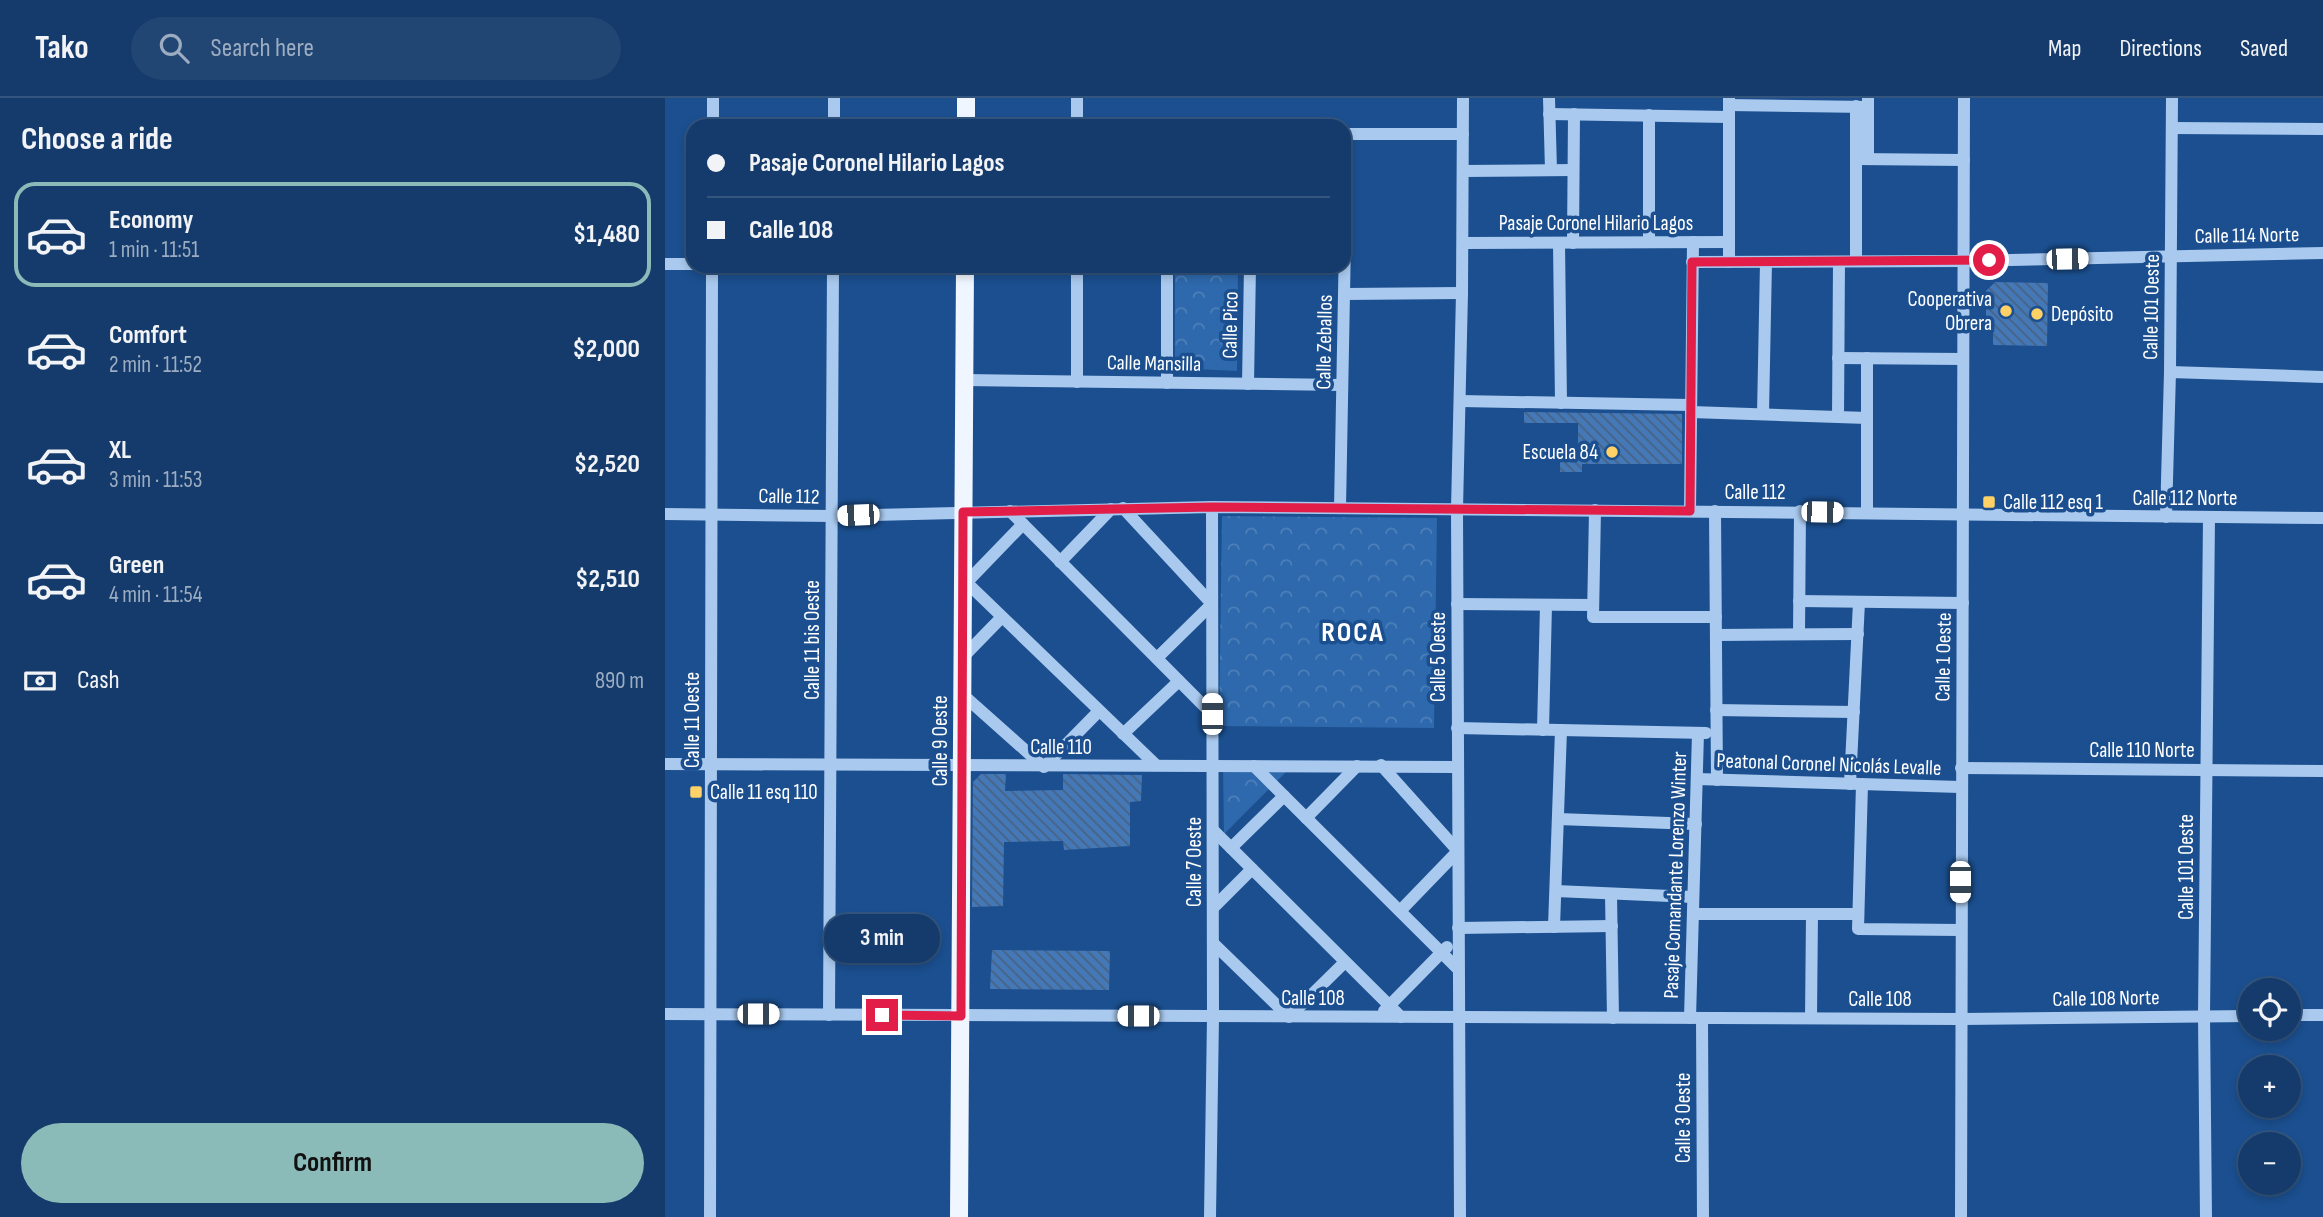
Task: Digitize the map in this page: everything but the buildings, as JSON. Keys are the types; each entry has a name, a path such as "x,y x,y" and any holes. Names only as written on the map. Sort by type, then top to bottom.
{"main road":[{"path":"966,98 966,119"},
{"name":"Calle 9 Oeste","path":"959,1217 965,273"}],"street":[{"path":"713,98 713,119"},
{"path":"834,98 834,119"},
{"path":"1077,98 1077,119"},
{"name":"Calle 5 Oeste","path":"1460,1217 1457,509 1463,98"},
{"path":"1549,98 1551,170"},
{"name":"Calle 1 Oeste","path":"1961,1217 1960,787 1964,98"},
{"name":"Calle 101 Oeste","path":"2166,517 2172,98"},
{"path":"1549,114 1649,115 1729,107 1864,104 1856,261"},
{"path":"1729,107 1729,262"},
{"path":"1573,243 1574,114"},
{"path":"1649,115 1649,242"},
{"path":"2172,128 2323,129"},
{"path":"1351,134 1463,134"},
{"path":"1862,159 1964,160"},
{"path":"1463,171 1573,170"},
{"path":"1690,511 1693,242"},
{"name":"Pasaje Coronel Hilario Lagos","path":"1462,243 1729,242"},
{"path":"1559,243 1561,403"},
{"name":"Calle 114 Norte","path":"1963,261 2323,253"},
{"path":"1838,417 1839,261"},
{"name":"Pasaje Coronel Hilario Lagos","path":"1692,262 1963,261"},
{"path":"1763,414 1766,262"},
{"path":"665,264 686,264"},
{"name":"Calle 11 Oeste","path":"710,1217 712,273"},
{"name":"Calle 11 bis Oeste","path":"829,1015 833,273"},
{"path":"1077,273 1077,382"},
{"path":"1167,273 1167,383"},
{"name":"Calle Pico","path":"1248,384 1250,273"},
{"name":"Calle Zeballos","path":"1340,508 1344,273"},
{"path":"1344,294 1462,293"},
{"path":"1838,358 1963,359"},
{"path":"1867,358 1867,512"},
{"path":"2170,372 2323,377"},
{"name":"Calle Mansilla","path":"965,380 1342,385"},
{"path":"1460,401 1691,408 1867,418"},
{"name":"Calle 112","path":"665,514 832,516 1212,507 1963,514"},
{"name":"Calle 7 Oeste","path":"1210,1217 1213,1017 1212,507"},
{"path":"1060,562 1117,509 1212,604 1157,658"},
{"path":"1593,611 1595,510"},
{"path":"1010,511 1212,714"},
{"name":"Pasaje Comandante Lorenzo Winter","path":"1715,511 1717,780"},
{"path":"1799,634 1800,511"},
{"name":"Calle 112 Norte","path":"1963,514 2323,517"},
{"name":"Calle 101 Oeste","path":"2206,1217 2204,1016 2209,517"},
{"path":"1023,524 965,581 1156,765"},
{"path":"1799,601 1963,603"},
{"path":"1859,601 1854,712 1858,929 1960,930"},
{"path":"1457,604 1546,604 1593,611 1716,617"},
{"path":"1543,730 1546,604"},
{"path":"963,657 1002,617"},
{"path":"1716,635 1857,634"},
{"path":"1123,734 1179,681"},
{"path":"963,694 1044,767 1099,711"},
{"path":"1716,710 1854,712"},
{"name":"Peatonal Coronel Nicolás Levalle","path":"1457,729 1716,733"},
{"path":"1555,927 1561,730"},
{"name":"Pasaje Comandante Lorenzo Winter","path":"1696,1018 1693,897 1698,733"},
{"name":"Calle 110","path":"665,764 1457,766"},
{"path":"1381,765 1458,851 1400,911"},
{"path":"1254,766 1458,969"},
{"path":"1306,818 1357,766"},
{"name":"Calle 110 Norte","path":"1961,768 2323,771"},
{"name":"Peatonal Coronel Nicolás Levalle","path":"1697,779 1960,787"},
{"path":"1231,848 1284,796"},
{"path":"1558,819 1696,824"},
{"path":"1213,830 1401,1017"},
{"path":"1213,908 1252,869"},
{"path":"1556,891 1693,897"},
{"path":"1611,894 1613,1018"},
{"path":"1693,914 1858,914"},
{"path":"1811,1018 1812,914"},
{"path":"1378,1017 1442,953 1458,932 1612,926"},
{"path":"1213,943 1289,1017 1345,962"},
{"name":"Calle 108","path":"665,1014 1961,1019"},
{"path":"2301,1015 2323,1015"},
{"name":"Calle 108 Norte","path":"1961,1019 2238,1016"},
{"name":"Calle 3 Oeste","path":"1696,1018 1703,1217"}],"green space":[{"path":"1175,273 1238,273 1237,371 1175,368"},
{"path":"1222,516 1437,518 1434,728 1219,726"},
{"path":"1223,765 1288,770 1224,834"}],"place":[{"name":"Cooperativa Obrera","path":"2006,311"},
{"name":"Depósito","path":"2037,314"},
{"name":"Escuela 84","path":"1612,452"},
{"name":"Calle 112 esq 1","path":"1989,502"},
{"name":"Calle 11 esq 110","path":"696,792"}],"district":[{"name":"ROCA","path":"1353,631"}],"route":[{"path":"882,1015 961,1016 963,512 1212,507 1690,511 1692,262 1989,260"}]}
